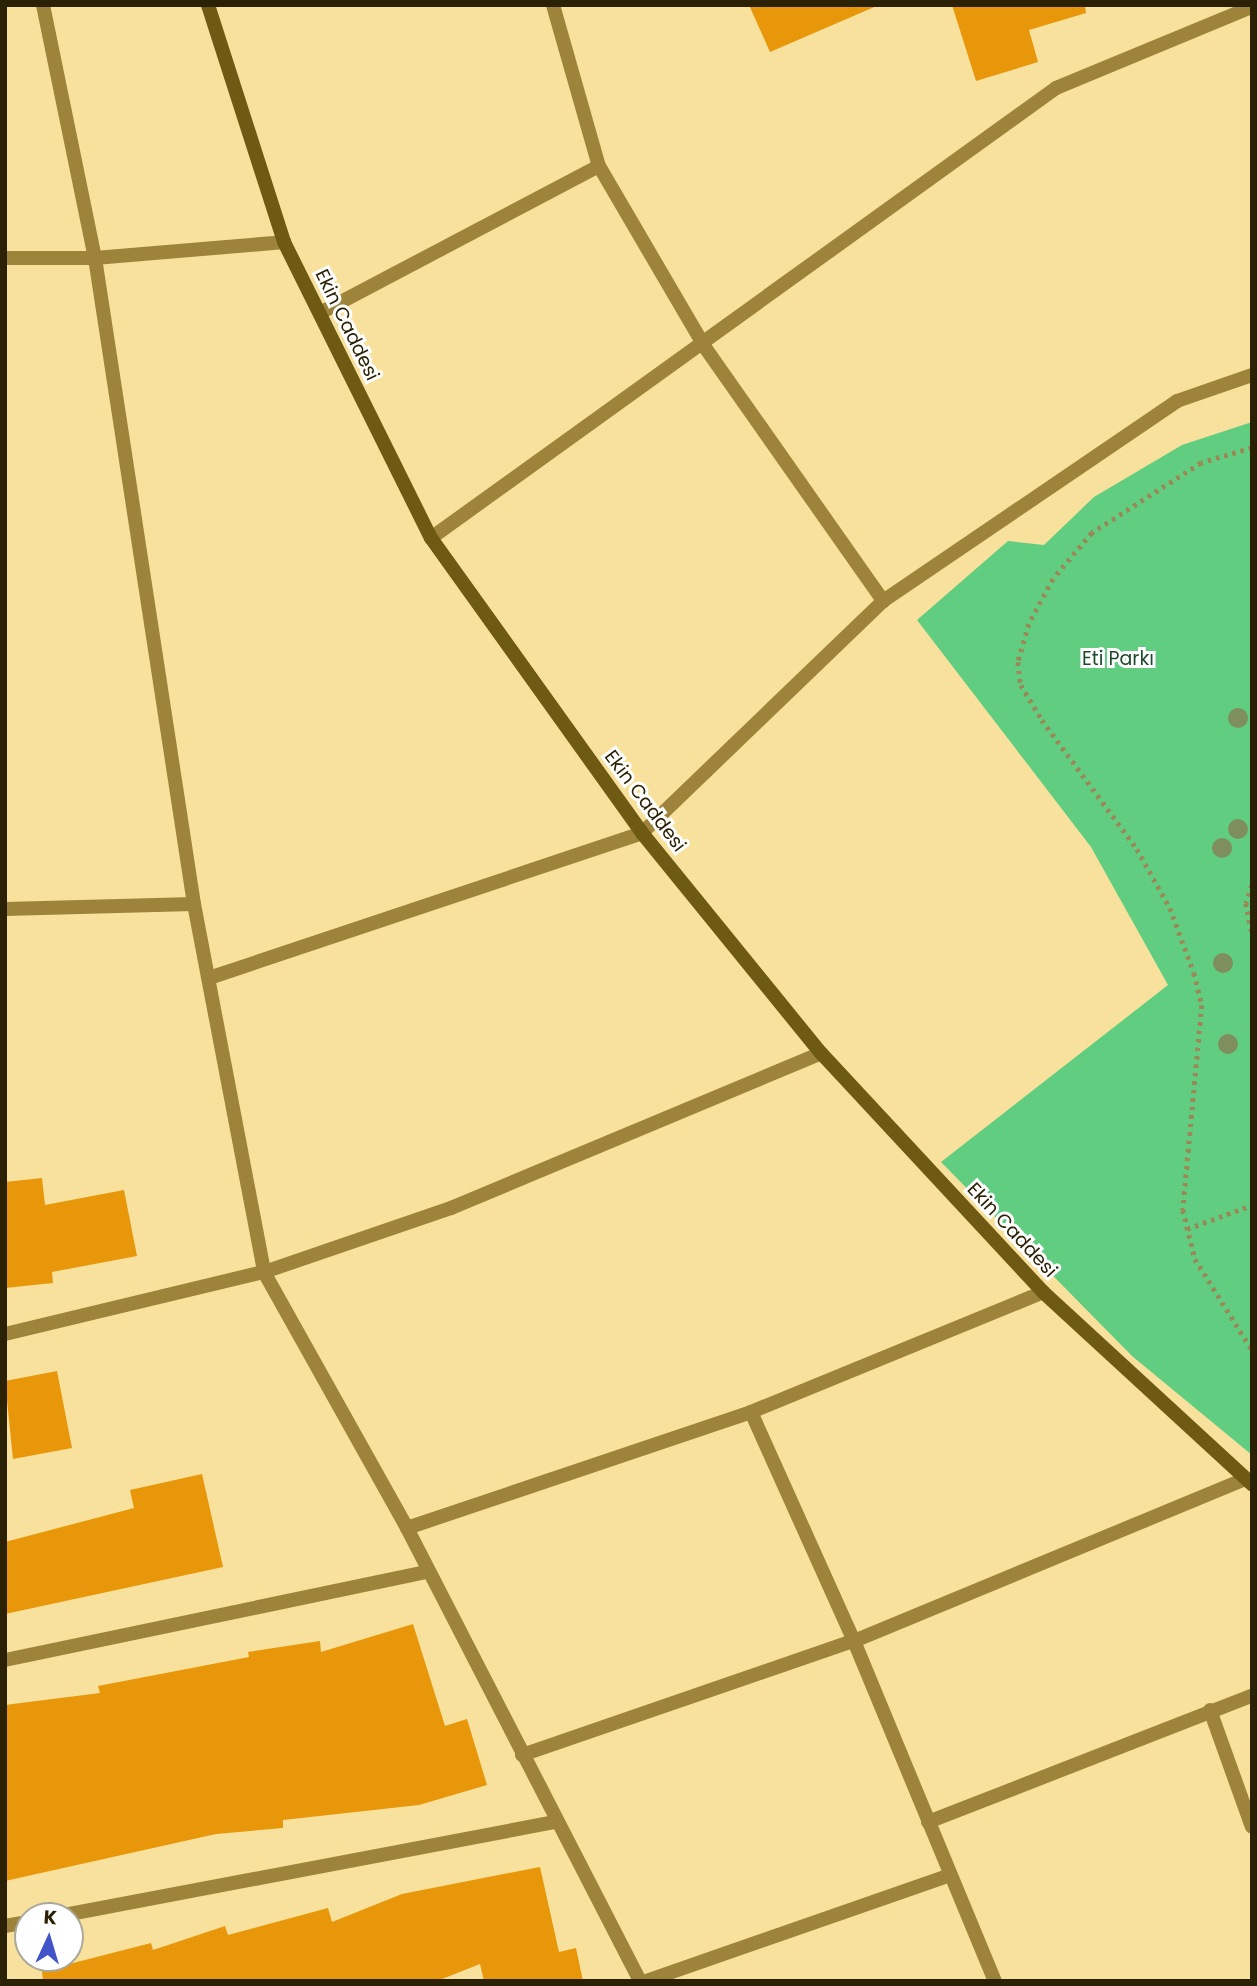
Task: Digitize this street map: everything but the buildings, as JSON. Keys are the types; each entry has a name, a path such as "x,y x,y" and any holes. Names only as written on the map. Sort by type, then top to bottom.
{"street":[{"path":"43,5 95,258 194,904 212,977 264,1272 407,1528 555,1822 639,1981"},
{"name":"Ekin Caddesi","path":"208,5 284,242 431,538 642,833 821,1054 1042,1292 1249,1482"},
{"path":"553,5 599,166 704,346 883,601"},
{"path":"431,538 704,346 1056,88 1252,7"},
{"path":"320,313 599,166"},
{"path":"5,258 95,258 284,242"},
{"path":"212,977 642,833 883,601 1177,401 1252,375"},
{"path":"5,909 194,904"},
{"path":"5,1334 264,1272 451,1208 821,1054"},
{"path":"407,1528 751,1412 1042,1292"},
{"path":"751,1412 854,1641 995,1981"},
{"path":"522,1755 854,1641 1249,1482"},
{"path":"5,1660 428,1572"},
{"path":"928,1822 1210,1710 1252,1696"},
{"path":"1210,1710 1252,1827"},
{"path":"84,1911 555,1822"},
{"path":"646,1981 950,1875"}],"path":[{"path":"1252,448 1201,463 1092,533 1053,579 1029,624 1018,662 1021,685 1042,720 1144,860 1170,908 1194,973 1202,1005 1184,1199 1187,1229 1195,1259 1252,1350"},
{"path":"1252,885 1246,902 1252,934"},
{"path":"1187,1229 1252,1205"}],"green space":[{"name":"Eti Parkı","path":"1252,422 1252,1455 1132,1356 941,1162 1168,985 1091,847 917,620 1008,541 1044,545 1094,497 1182,445"}]}
